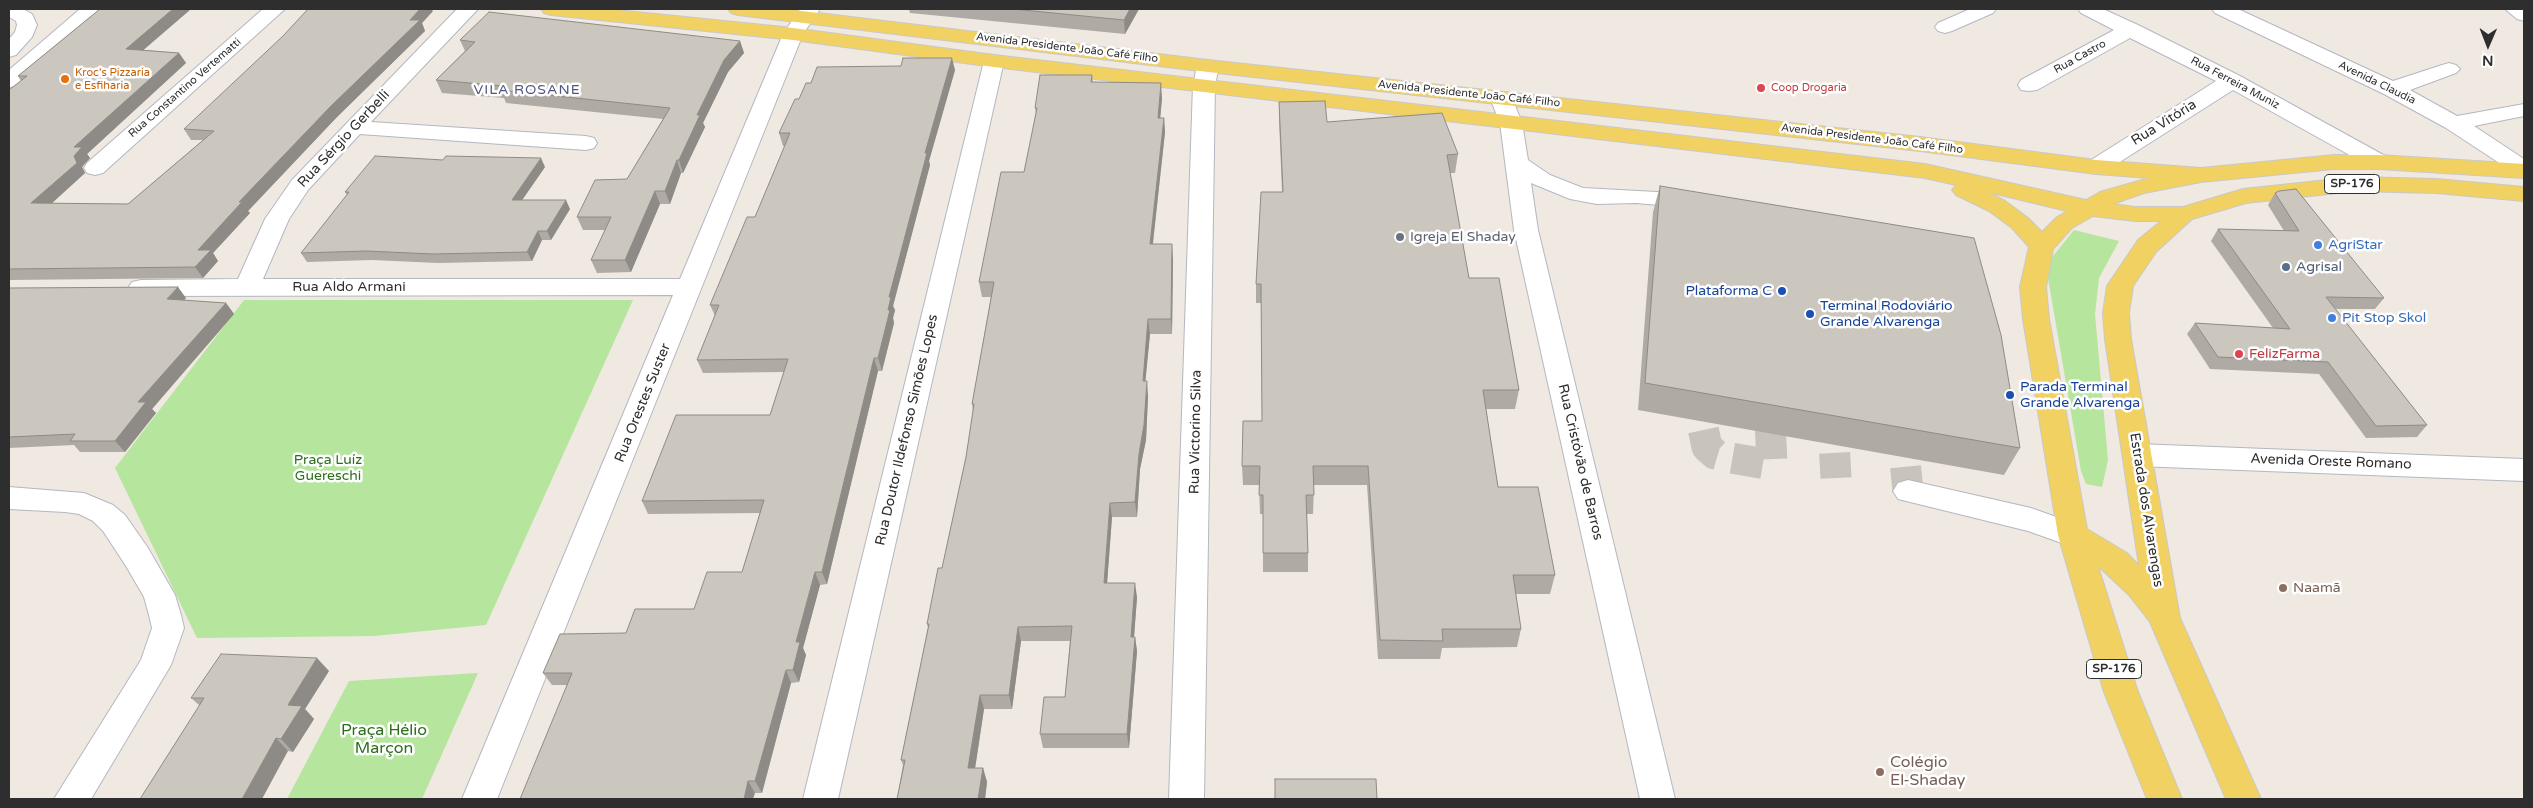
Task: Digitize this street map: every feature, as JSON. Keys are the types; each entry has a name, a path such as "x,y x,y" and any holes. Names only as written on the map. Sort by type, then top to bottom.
{"main road":[{"name":"Avenida Presidente João Café Filho","path":"551,9 802,20 994,61 1501,98 1920,144 2096,166 2201,175"},
{"name":"Avenida Presidente João Café Filho","path":"738,9 802,20 1206,75 1511,123 1924,171"},
{"name":"SP-176","path":"2164,799 2122,692 2074,535 2055,439 2033,287 2037,261 2042,246 2064,223 2088,208 2122,192 2201,175 2281,165 2379,162 2524,170"},
{"path":"1924,171 2088,208 2135,214 2184,214"},
{"path":"1924,171 1997,206 2020,223 2042,246"},
{"name":"Estrada dos Alvarengas","path":"2243,799 2164,618 2140,482 2118,339 2116,313 2120,286 2147,246 2162,230 2184,214 2243,196 2285,190 2356,184 2436,186 2524,194"},
{"path":"2074,535 2116,562 2140,586 2164,618"}],"street":[{"path":"9,9 25,18 27,25 25,33 9,50"},
{"path":"9,81 92,9"},
{"name":"Rua Constantino Vertematti","path":"95,168 275,9"},
{"name":"Rua Sérgio Gerbelli","path":"247,287 277,219 300,185 413,64 468,9"},
{"path":"1945,27 1986,9"},
{"name":"Rua Ferreira Muniz","path":"2088,9 2132,29 2232,81 2379,162"},
{"path":"2515,9 2524,15"},
{"name":"Avenida Claudia","path":"2240,12 2392,89 2454,123 2524,170"},
{"name":"Rua Orestes Suster","path":"480,799 689,287 802,20"},
{"name":"Rua Castro","path":"2029,85 2132,29"},
{"name":"Rua Doutor Ildefonso Simões Lopes","path":"820,799 994,61"},
{"path":"2392,89 2449,69"},
{"name":"Rua Victorino Silva","path":"1186,799 1206,75"},
{"name":"Rua Vitória","path":"2096,166 2232,81"},
{"name":"Rua Cristóvão de Barros","path":"1501,98 1511,123 1526,230 1658,799"},
{"path":"2454,123 2524,110"},
{"path":"354,127 586,143"},
{"path":"1516,162 1559,189 1578,194 1597,197 1636,196 1711,203"},
{"name":"Rua Aldo Armani","path":"118,288 689,287"},
{"name":"Avenida Oreste Romano","path":"2137,455 2524,470"},
{"path":"1908,491 2031,520 2074,535"},
{"path":"9,498 65,501 84,504 103,512 114,522 159,595 168,628 155,665 72,799"}],"green space":[{"path":"2074,230 2119,241 2099,278 2095,314 2108,460 2102,487 2086,484 2081,471 2047,272 2053,256"},
{"name":"Praça Luíz Guereschi","path":"244,300 633,300 486,625 374,636 197,638 115,468"},
{"name":"Praça Hélio Marçon","path":"478,673 422,799 287,799 349,681"}],"building":[{"path":"100,9 173,9 126,49 179,53 74,147 82,147 74,156 77,163 31,203 128,204 214,131 184,129 283,36 308,9 420,9 410,20 420,20 331,106 239,202 242,202 198,250 211,250 195,267 9,269 9,90 27,76 18,76"},
{"path":"1013,9 1130,9 1124,20"},
{"path":"489,12 740,41 724,60 697,115 700,115 679,160 677,160 665,191 655,191 625,260 591,260 611,217 577,217 595,180 627,179 670,108 500,90 504,86 436,80 475,42 460,40"},
{"path":"903,58 952,58 925,153 927,153 889,297 891,297 888,310 890,310 878,358 874,358 822,572 815,572 796,642 800,642 793,670 786,670 755,781 748,781 744,799 520,799 572,673 543,673 560,634 626,633 635,609 694,609 707,572 742,572 764,500 642,501 676,415 770,415 788,359 697,360 719,305 710,305 747,217 755,217 790,133 779,133 795,99 799,99 806,83 811,83 817,67 901,66"},
{"path":"1040,75 1092,75 1091,82 1161,83 1158,118 1164,118 1150,244 1172,244 1171,319 1148,319 1143,381 1147,381 1144,425 1139,454 1135,502 1110,503 1104,583 1135,583 1131,637 1135,637 1127,734 1040,734 1044,697 1065,697 1072,626 1018,627 1009,695 980,695 968,768 983,768 978,799 897,799 905,760 901,760 929,624 927,624 938,568 942,568 966,457 974,404 972,404 994,282 979,282 1001,172 1024,172 1037,108 1035,108"},
{"path":"1325,101 1327,122 1442,113 1458,154 1447,155 1469,278 1499,278 1519,390 1483,390 1498,487 1538,487 1555,575 1513,575 1521,629 1442,629 1443,641 1380,640 1368,466 1313,466 1314,495 1306,495 1308,553 1263,553 1263,495 1259,495 1260,466 1242,466 1243,421 1262,421 1261,284 1256,284 1261,192 1283,192 1279,102"},
{"path":"375,156 443,160 446,156 541,158 512,200 566,200 547,231 538,231 527,252 433,254 366,251 301,253 349,192 345,192"},
{"name":"Terminal Rodoviário Grande Alvarenga","path":"1660,186 1974,238 2001,335 2020,448 1645,383"},
{"path":"2296,189 2384,298 2326,297 2427,425 2376,426 2328,362 2218,357 2195,323 2290,329 2218,229 2299,231 2275,193"},
{"path":"178,287 167,299 226,303 138,402 146,402 115,441 70,441 75,434 9,437 9,288"},
{"path":"221,654 317,658 288,705 302,706 281,739 276,738 242,799 140,799 204,698 191,698"},
{"path":"1275,779 1376,779 1377,799 1275,799"}],"tunnel":[{"path":"1702,384 1703,428 1707,447 1715,454 1725,457 1772,465 1769,396"},
{"path":"1832,407 1836,478"},
{"path":"1901,421 1908,491"}],"place":[{"name":"Kroc's Pizzaria e Esfiharia","path":"65,79"},
{"name":"Coop Drogaria","path":"1761,88"},
{"name":"Igreja El Shaday","path":"1400,237"},
{"name":"AgriStar","path":"2318,245"},
{"name":"Agrisal","path":"2286,267"},
{"name":"Plataforma C","path":"1782,291"},
{"name":"Terminal Rodoviário Grande Alvarenga","path":"1810,314"},
{"name":"Pit Stop Skol","path":"2332,318"},
{"name":"FelizFarma","path":"2239,354"},
{"name":"Parada Terminal Grande Alvarenga","path":"2010,395"},
{"name":"Naamã","path":"2283,588"},
{"name":"Colégio El-Shaday","path":"1880,772"}],"district":[{"name":"VILA ROSANE","path":"527,90"}]}
